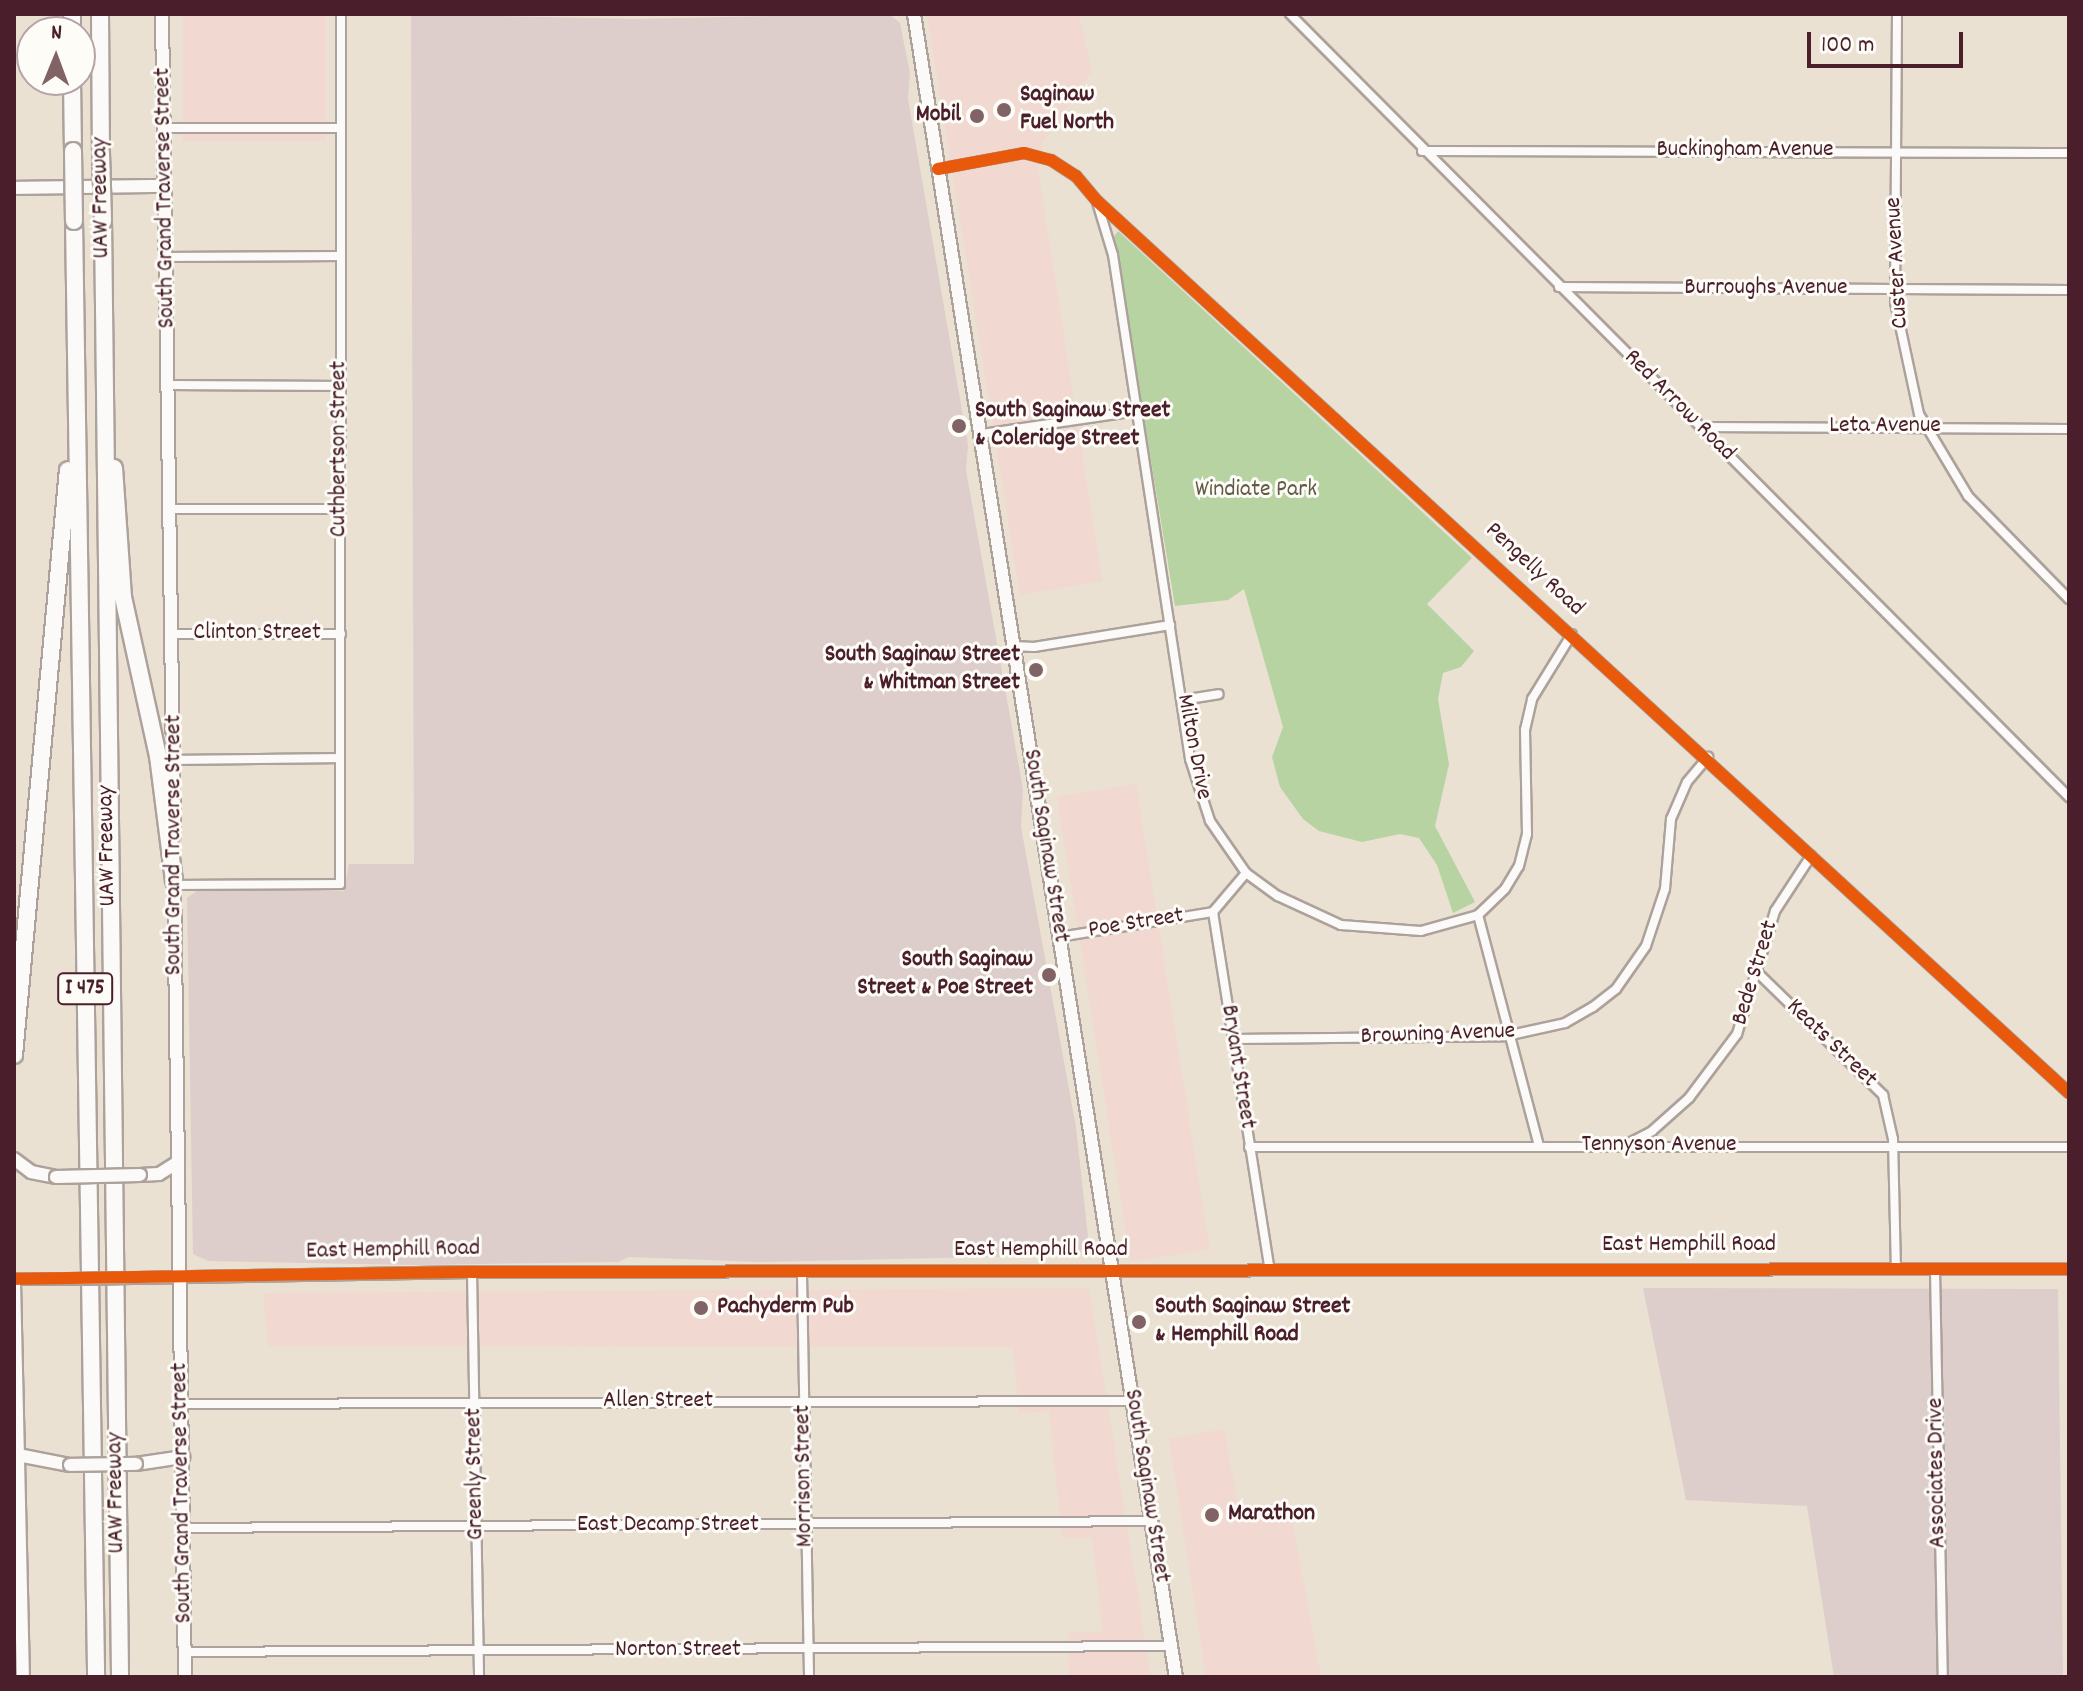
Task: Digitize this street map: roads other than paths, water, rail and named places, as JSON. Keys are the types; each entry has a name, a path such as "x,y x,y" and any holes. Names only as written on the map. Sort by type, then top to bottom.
{"highway":[{"name":"UAW Freeway","path":"100,21 120,1677"},
{"name":"UAW Freeway","path":"72,96 96,1677"},
{"path":"14,1055 52,676 75,300"},
{"path":"103,313 119,565 158,756 174,883"}],"main road":[{"name":"South Grand Traverse Street","path":"162,14 173,509 174,883 185,1677"},
{"name":"South Saginaw Street","path":"914,14 1176,1677"},
{"path":"14,188 165,186"},
{"path":"14,1159 37,1175 56,1177 159,1174 178,1162"},
{"path":"14,1281 18,1657 23,1677"},
{"path":"18,1455 70,1465 136,1464 183,1457"}],"street":[{"name":"Cuthbertson Street","path":"174,883 340,884 341,14"},
{"name":"Red Arrow Road","path":"1290,14 1422,151 2069,797"},
{"name":"Custer Avenue","path":"1897,14 1895,290 1904,360 1925,427 1968,496 2069,599"},
{"path":"164,128 340,128"},
{"name":"Buckingham Avenue","path":"1422,151 2069,153"},
{"name":"Pengelly Road","path":"938,169 1024,153 1051,160 1076,176 1097,201 1708,757 2069,1093"},
{"name":"Milton Drive","path":"1097,201 1113,255 1198,793 1222,843 1246,873 1278,896 1341,925 1421,931 1478,915 1505,889 1519,866 1527,834 1525,730 1532,699 1572,634"},
{"path":"167,257 340,256"},
{"name":"Burroughs Avenue","path":"1558,287 2069,290"},
{"path":"171,385 340,386"},
{"path":"981,434 1136,411"},
{"name":"Leta Avenue","path":"1700,427 2069,429"},
{"path":"173,509 341,509"},
{"path":"1014,646 1034,647 1170,625"},
{"name":"Clinton Street","path":"174,634 341,634"},
{"path":"1182,700 1219,694"},
{"name":"Browning Avenue","path":"1233,1039 1506,1036 1565,1023 1593,1007 1632,971 1646,946 1665,889 1671,819 1679,795 1708,757"},
{"path":"175,760 340,758"},
{"name":"Bede Street","path":"1623,1146 1652,1131 1713,1072 1737,1034 1775,911 1811,856"},
{"path":"1213,912 1246,873"},
{"name":"Poe Street","path":"1059,937 1213,912"},
{"name":"Bryant Street","path":"1213,912 1270,1271"},
{"path":"1478,915 1506,1036 1539,1146"},
{"name":"Keats Street","path":"1758,973 1877,1087 1889,1113 1896,1267"},
{"name":"Tennyson Avenue","path":"1249,1147 2069,1147"},
{"name":"East Hemphill Road","path":"14,1281 472,1272 802,1274 1896,1267 1935,1270 2069,1269"},
{"name":"Associates Drive","path":"1935,1270 1943,1677"},
{"name":"Greenly Street","path":"472,1272 479,1677"},
{"name":"Morrison Street","path":"802,1274 809,1677"},
{"name":"Allen Street","path":"183,1404 1133,1401"},
{"name":"East Decamp Street","path":"184,1528 806,1526 1152,1521"},
{"name":"Norton Street","path":"185,1652 1171,1646"}],"place":[{"name":"Saginaw Fuel North","path":"1004,110"},
{"name":"Mobil","path":"977,116"},
{"name":"South Saginaw Street & Coleridge Street","path":"959,426"},
{"name":"South Saginaw Street & Whitman Street","path":"1036,670"},
{"name":"South Saginaw Street & Poe Street","path":"1049,975"},
{"name":"Pachyderm Pub","path":"701,1308"},
{"name":"South Saginaw Street & Hemphill Road","path":"1139,1322"},
{"name":"Marathon","path":"1212,1515"}],"park label":[{"name":"Windiate Park","path":"1256,491"}]}
